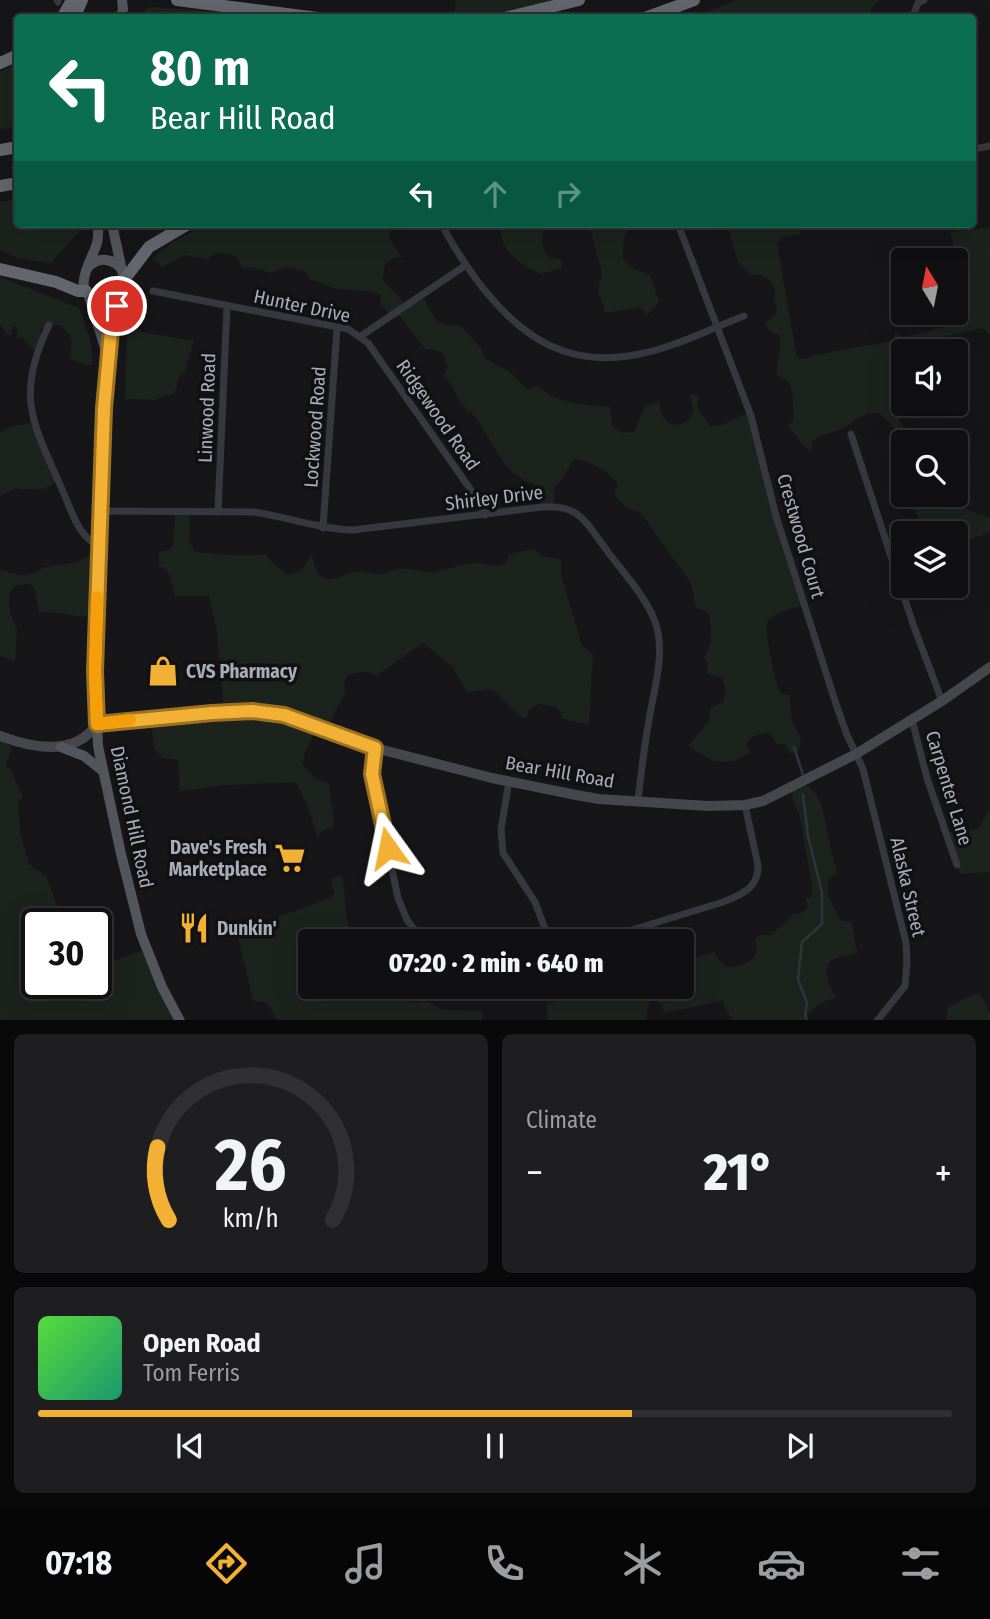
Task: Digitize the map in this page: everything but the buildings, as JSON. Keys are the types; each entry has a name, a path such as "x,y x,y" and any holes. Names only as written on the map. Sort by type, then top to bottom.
{"highway":[{"path":"177,0 287,14"},
{"path":"521,14 579,0"},
{"path":"547,14 587,0"},
{"path":"656,14 694,0"},
{"path":"123,280 149,247 181,228"},
{"path":"0,269 50,280 87,292"}],"main road":[{"path":"86,269 93,262 105,259 117,264 123,280 115,297 96,299 87,292 83,281 86,269 97,242 98,228"},
{"name":"Diamond Hill Road","path":"113,228 123,280 113,316 100,511 95,671 98,746 118,843 141,934 162,987 180,1020"},
{"name":"Diamond Hill Road","path":"87,292 109,360"},
{"path":"61,747 84,755 103,771"}],"street":[{"path":"914,14 918,3 924,0"},
{"path":"444,228 466,265 492,300 526,333 558,350 596,357 631,356 744,316"},
{"name":"Crestwood Court","path":"680,228 751,416 776,516 836,705 856,754"},
{"name":"Hunter Drive","path":"153,291 348,329 361,336 466,265"},
{"name":"Linwood Road","path":"218,512 227,306"},
{"path":"49,325 36,353 32,371 30,399 34,423 76,523 89,541 99,546"},
{"name":"Lockwood Road","path":"323,528 337,328"},
{"name":"Ridgewood Road","path":"361,336 368,342 480,503 485,515"},
{"path":"851,434 942,701"},
{"name":"Shirley Drive","path":"100,511 254,512 277,515 323,528 370,529 557,506 573,510 586,522 654,618 657,631 659,658 638,800"},
{"name":"Bear Hill Road","path":"97,724 212,713 269,712 375,748 509,781 599,799 745,806 763,801 856,754 942,701 990,667"},
{"name":"Carpenter Lane","path":"912,720 927,778 957,865"},
{"path":"0,736 20,744 61,747 80,742 97,724"},
{"path":"375,748 372,774 398,898 414,929"},
{"name":"Alaska Street","path":"856,754 863,769 906,943 905,986 877,1020"},
{"path":"509,781 501,829 503,853 535,902 545,929"},
{"path":"635,929 723,902 738,896 753,885 758,874 758,865 745,806"}],"shaded area":[{"path":"456,0 565,0 520,14 454,14"},
{"path":"737,0 879,0 870,14 700,14"},
{"path":"147,7 231,14 143,14"},
{"path":"14,65 14,127 0,130 0,72"},
{"path":"14,200 14,228 80,228 79,232 51,263 17,258 0,249 0,202"},
{"path":"990,227 990,335 983,328 933,339 894,339 895,332 903,337 950,326 968,326 968,248 954,248 951,232"},
{"path":"200,228 391,228 389,239 402,257 393,258 385,264 383,279 386,283 407,307 424,299 441,323 460,325 481,348 485,358 513,374 524,387 530,389 538,385 562,400 610,407 612,425 621,433 634,432 645,405 660,402 664,418 669,423 686,422 693,411 689,394 699,395 697,407 710,426 724,424 748,413 802,605 783,611 767,623 776,681 781,694 789,695 793,722 800,738 798,752 790,753 785,744 776,744 768,733 748,741 746,744 751,752 725,762 705,756 688,746 709,721 710,708 723,702 726,688 722,678 706,673 708,665 704,657 711,636 708,612 696,608 691,583 640,512 626,508 614,494 618,486 611,476 594,465 575,459 554,488 554,508 541,510 538,489 534,483 513,473 479,422 471,412 467,412 458,399 444,376 448,366 442,353 434,349 426,350 400,316 393,319 381,304 381,295 334,288 310,279 306,272 297,269 272,273 250,267 242,268 238,258 225,253 215,254 207,259 184,255 163,267 152,259 174,241"},
{"path":"504,228 547,228 543,236 544,250 548,257 561,260 562,267 541,274 527,267 509,252 501,231"},
{"path":"590,228 620,228 627,231 623,244 623,259 632,268 650,275 659,301 648,315 639,307 605,313 598,291 602,273"},
{"path":"726,228 798,228 800,234 782,238 777,244 797,358 805,359 891,341 891,416 898,416 905,430 895,430 881,414 869,413 838,430 819,436 812,441 812,449 808,450 787,426 793,417 792,391 787,380 778,376 781,345 779,335 770,332 765,323 775,316 777,311 775,289 765,278 751,275 738,262"},
{"path":"0,277 79,308 90,339 93,365 85,365 71,359 71,337 60,325 50,325 40,330 41,340 34,350 22,338 16,337 18,327 13,326 11,335 8,335 0,325"},
{"path":"132,318 141,332 194,341 175,393 154,400 125,399 127,329"},
{"path":"33,423 56,482 40,490 16,488 0,496 0,433 9,427"},
{"path":"960,507 990,518 990,532 968,540 968,521 919,521 915,511 909,508"},
{"path":"188,514 189,542 195,552 266,554 288,575 300,571 312,555 319,574 331,579 354,572 382,574 411,569 432,572 474,563 500,566 509,554 533,549 541,556 561,559 561,575 582,645 593,654 589,725 561,718 556,707 539,704 529,709 527,718 522,718 492,689 467,692 452,666 423,643 376,676 358,672 347,676 344,683 345,694 327,733 315,730 303,765 317,780 329,783 334,824 333,828 322,831 318,838 296,782 226,785 180,791 178,760 162,758 154,748 151,722 224,714 217,631 209,596 175,596 167,570 159,566 159,552 169,550 173,546 175,515"},
{"path":"95,552 97,617 39,612 34,587 29,584 18,585 12,589 9,599 11,616 17,629 15,661 0,656 0,570 23,576 45,567 77,562"},
{"path":"0,740 12,747 5,766 11,770 23,797 18,803 20,832 29,864 46,876 58,908 21,908 21,999 112,999 112,961 146,949 177,1020 0,1020"},
{"path":"805,784 812,790 823,809 837,873 828,880 828,895 840,920 852,922 859,953 841,956 828,964 827,976 836,998 818,1006 806,1020 732,1020 722,1001 665,1013 658,1001 650,999 694,999 694,959 714,952 726,967 739,966 754,957 755,940 760,935 771,935 793,915 808,907 805,899 811,897 813,891 800,817 790,791"},
{"path":"990,807 990,872 960,874 948,839 949,832 979,829"},
{"path":"342,875 348,926 353,929 298,929 298,999 408,999 413,1003 426,1001 443,1010 482,1011 482,1020 278,1020 266,1002 253,1001 237,932 328,899 335,894 331,879"},
{"path":"976,993 980,994 990,1013 990,1020 946,1020 948,1007"},
{"path":"650,999 646,1020 546,1020 546,1004 562,1000"}],"waterway":[{"path":"794,747 803,775"},
{"path":"803,795 808,836 822,893 822,924 802,942 798,979 807,1003 807,1020"}],"slow traffic":[{"path":"97,597 97,724 130,720"}],"place":[{"name":"CVS Pharmacy","path":"163,671"},
{"name":"Dave's Fresh Marketplace","path":"290,858"},
{"name":"Dunkin'","path":"194,928"}],"route":[{"path":"117,306 112,320 104,408 95,671 97,724 212,713 269,712 305,722 375,748 372,774 388,848"}]}
